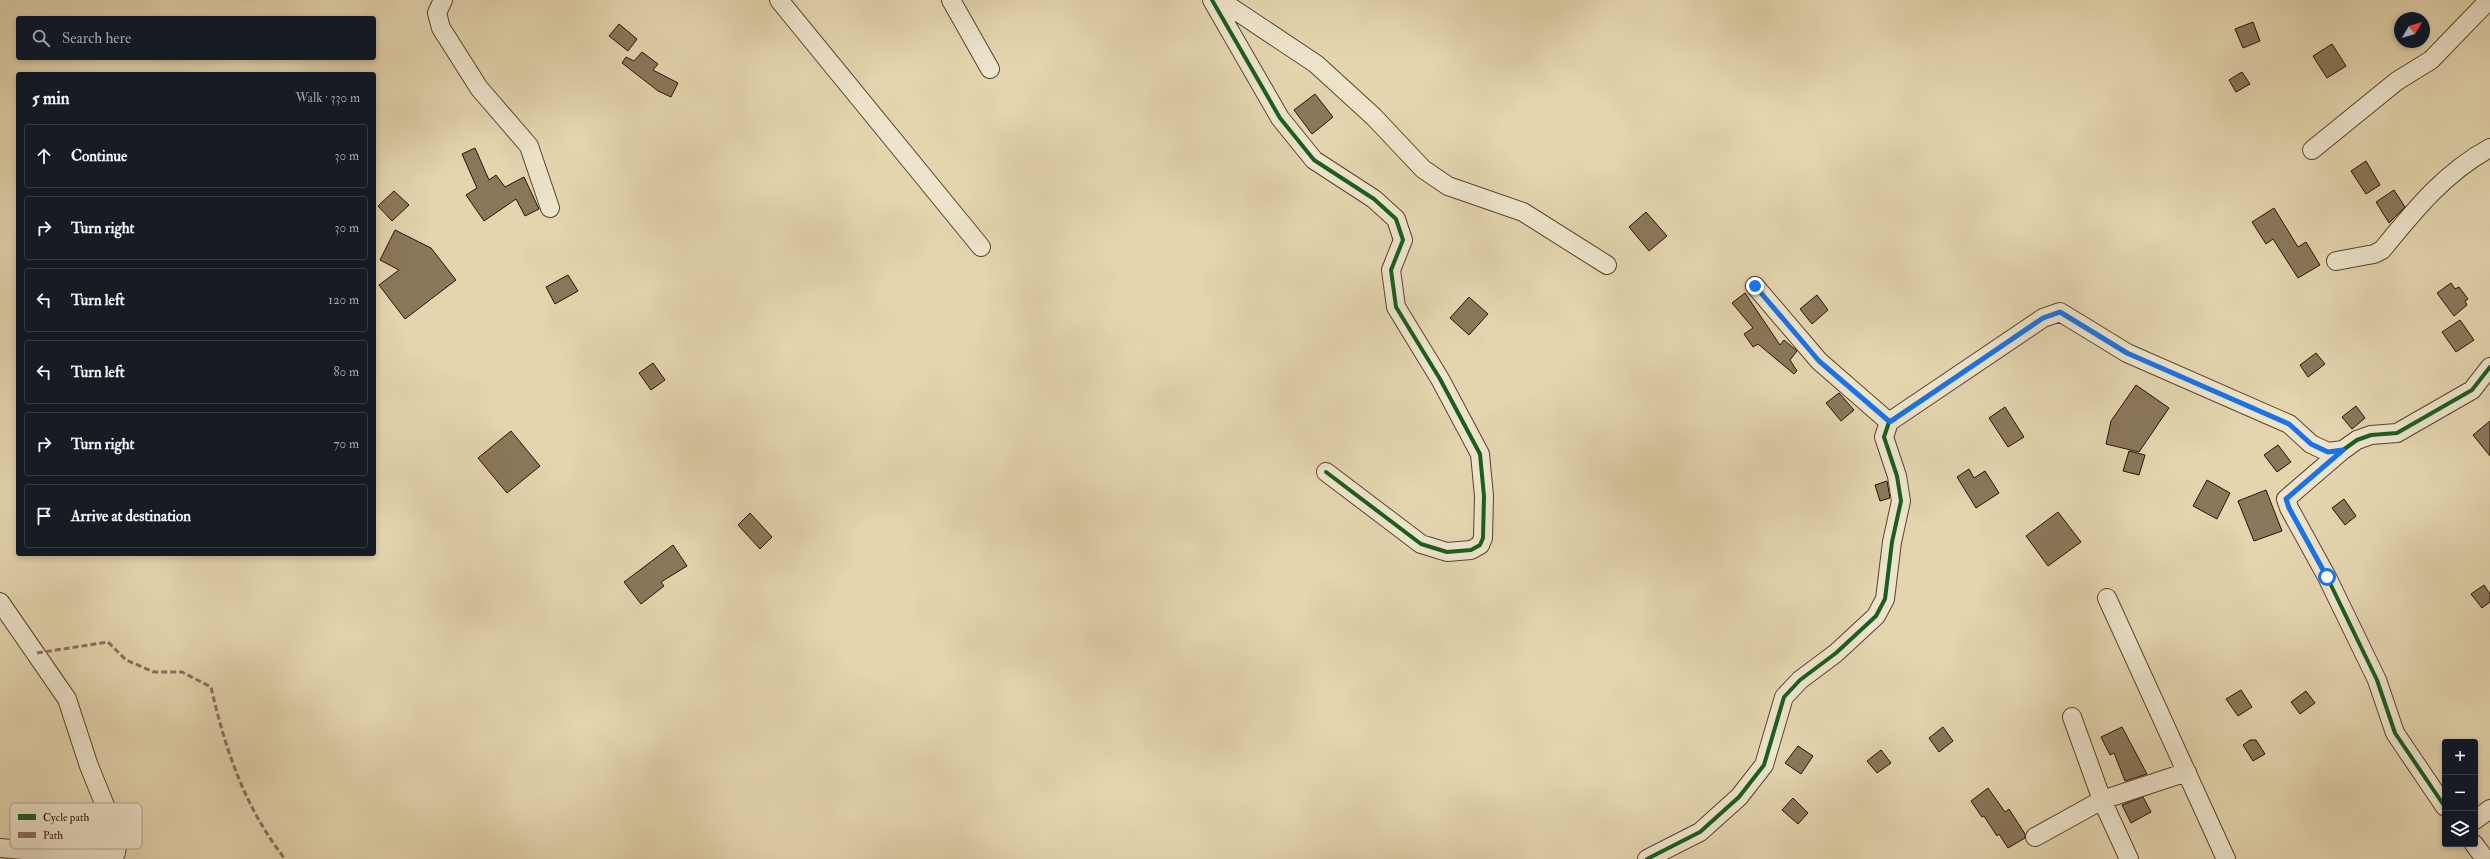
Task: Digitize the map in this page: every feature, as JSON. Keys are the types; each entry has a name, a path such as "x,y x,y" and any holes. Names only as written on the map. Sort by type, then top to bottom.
{"street":[{"path":"443,0 437,13 441,28 479,88 530,146 550,208"},
{"path":"779,0 981,247"},
{"path":"951,0 990,69"},
{"path":"1212,0 1280,118 1314,160 1374,199 1396,219 1403,240 1391,270 1396,307 1440,379 1480,454 1484,496 1483,538 1480,545 1471,550 1447,552 1422,544 1326,472"},
{"path":"1220,0 1316,64 1374,117 1423,169 1448,186 1523,212 1606,265"},
{"path":"2312,150 2397,81 2431,60 2489,0"},
{"path":"2336,261 2374,254 2382,250 2441,182 2471,158 2490,148"},
{"path":"1755,286 1819,361 1890,422"},
{"path":"1647,859 1700,832 1739,797 1764,766 1784,697 1800,680 1836,653 1876,616 1885,599 1892,542 1901,501 1897,476 1884,437 1890,422 2043,318 2060,312 2127,353 2289,424 2311,444 2328,452 2343,450"},
{"path":"2442,803 2395,733 2377,680 2327,577 2289,508 2286,499 2343,450 2358,440 2371,435 2397,433 2472,390 2490,367"},
{"path":"2107,598 2187,772 2222,858"},
{"path":"0,602 67,699 89,766 104,803"},
{"path":"2072,717 2102,800 2129,859"},
{"path":"2035,837 2102,800 2187,772"},
{"path":"2478,818 2490,809"},
{"path":"2476,847 2485,859"},
{"path":"0,848 10,849"},
{"path":"12,849 93,856 115,856"}],"building":[{"path":"2253,22 2260,41 2243,48 2235,29"},
{"path":"619,24 637,39 628,51 609,36"},
{"path":"2332,44 2346,66 2327,78 2313,56"},
{"path":"642,52 658,64 653,70 678,83 671,97 658,91 622,63 626,57 634,61"},
{"path":"2242,72 2250,84 2236,92 2229,80"},
{"path":"1315,94 1333,117 1312,134 1294,110"},
{"path":"475,148 489,180 496,175 505,187 524,177 539,209 525,216 516,199 484,221 466,195 477,188 462,154"},
{"path":"2366,161 2380,185 2366,194 2351,171"},
{"path":"2394,190 2405,207 2389,223 2376,202"},
{"path":"394,191 409,205 392,221 378,206"},
{"path":"2274,208 2298,247 2306,242 2320,265 2298,278 2273,239 2266,244 2252,222"},
{"path":"1646,212 1667,236 1649,251 1629,227"},
{"path":"395,230 431,248 456,280 405,319 379,285 399,270 380,260"},
{"path":"568,275 578,291 555,304 546,287"},
{"path":"2451,283 2455,289 2459,287 2468,299 2465,301 2467,305 2454,316 2437,293"},
{"path":"1745,293 1780,345 1784,340 1797,351 1790,360 1797,371 1794,374 1758,344 1753,347 1744,334 1753,328 1732,303"},
{"path":"1817,295 1828,310 1812,324 1800,309"},
{"path":"1469,297 1488,314 1469,335 1450,318"},
{"path":"2460,320 2474,340 2456,352 2442,332"},
{"path":"2316,353 2325,364 2308,377 2300,365"},
{"path":"653,363 665,380 651,390 639,373"},
{"path":"2136,385 2169,408 2139,452 2106,444 2111,421"},
{"path":"1839,393 1854,410 1841,421 1826,403"},
{"path":"2356,406 2365,418 2352,429 2342,417"},
{"path":"2005,407 2024,437 2008,447 1989,418"},
{"path":"2490,421 2490,456 2473,435"},
{"path":"511,431 540,466 507,493 478,458"},
{"path":"2278,445 2291,462 2277,472 2264,455"},
{"path":"2129,451 2145,455 2139,475 2123,471"},
{"path":"1969,469 1974,478 1985,471 1999,493 1976,508 1957,477"},
{"path":"2207,480 2230,493 2217,519 2193,506"},
{"path":"1887,481 1890,498 1880,501 1875,485"},
{"path":"2266,490 2282,531 2254,541 2238,501"},
{"path":"2344,499 2356,516 2345,525 2332,508"},
{"path":"2058,512 2081,542 2048,566 2026,536"},
{"path":"750,513 772,537 760,549 738,525"},
{"path":"673,545 687,566 661,582 664,586 641,604 624,582"},
{"path":"2484,585 2490,594 2490,602 2482,608 2471,594"},
{"path":"2241,690 2252,707 2238,716 2226,699"},
{"path":"2306,691 2315,703 2300,714 2291,702"},
{"path":"1943,727 1953,741 1939,752 1929,738"},
{"path":"2122,727 2147,774 2125,781 2114,753 2110,755 2101,737"},
{"path":"2250,740 2256,740 2265,754 2253,761 2243,745"},
{"path":"1798,746 1813,756 1801,774 1785,763"},
{"path":"1881,750 1891,763 1877,773 1867,761"},
{"path":"1988,788 2005,812 2009,809 2025,834 2025,838 2008,848 1999,834 1997,836 1984,816 1982,817 1971,801"},
{"path":"2143,797 2151,812 2131,823 2122,805"},
{"path":"1793,798 1808,813 1798,824 1782,810"}],"marked path":[{"path":"37,653 108,642 126,660 154,672 182,672 211,687 223,733 238,777 248,799 271,840 285,859"}],"cycle path":[{"path":"1212,0 1280,118 1314,160 1374,199 1396,219 1403,240 1391,270 1396,307 1440,379 1480,454 1484,496 1483,538 1480,545 1471,550 1447,552 1421,544 1326,472"},
{"path":"1647,859 1700,832 1739,797 1764,765 1784,697 1800,680 1836,653 1876,616 1885,599 1892,542 1901,501 1897,476 1884,437 1889,422 2043,318 2060,312 2127,353 2289,424 2311,444 2328,452 2343,450 2357,440 2371,435 2397,433 2472,390 2490,367"},
{"path":"2343,450 2286,499 2289,508 2327,577 2377,680 2395,733 2442,803"}],"route":[{"path":"1755,286 1819,361 1890,422 2043,318 2060,312 2127,353 2289,424 2311,444 2328,452 2343,450 2286,499 2289,508 2327,577"}]}
